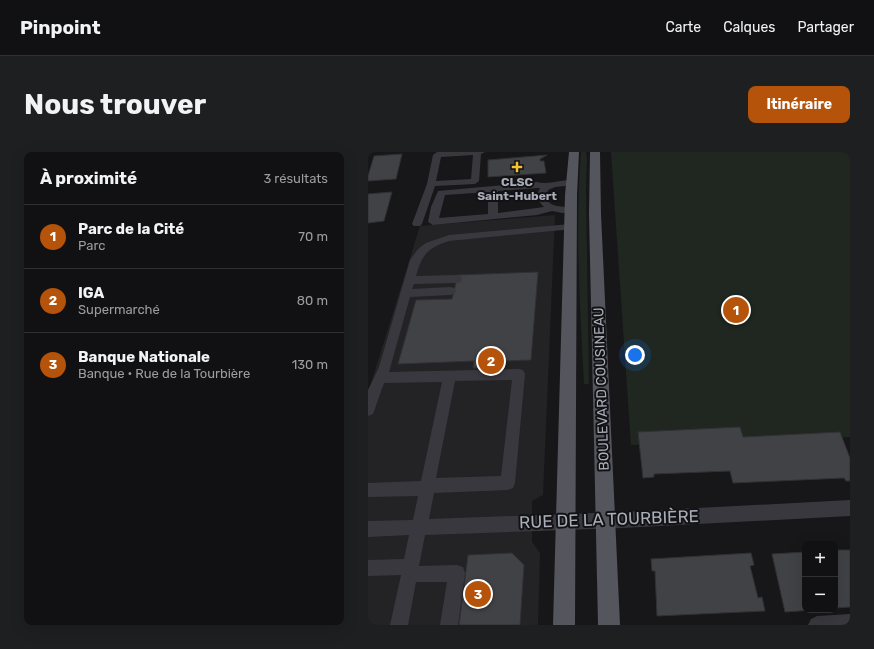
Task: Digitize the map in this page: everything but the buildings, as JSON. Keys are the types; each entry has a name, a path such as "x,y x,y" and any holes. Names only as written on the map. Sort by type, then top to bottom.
{"main road":[{"name":"BOULEVARD COUSINEAU","path":"564,625 570,228 571,183 574,152"},
{"name":"BOULEVARD COUSINEAU","path":"595,152 595,214 609,625"}],"street":[{"path":"431,184 475,180 477,152"},
{"path":"435,214 418,220 431,184 437,155 481,152"},
{"path":"571,183 547,187 537,185 441,193 433,222 537,212 552,208 571,210"},
{"path":"547,187 543,191 542,198 546,204 552,208"},
{"path":"493,188 493,216"},
{"path":"425,200 438,200"},
{"path":"368,410 379,378 385,367 409,280 415,260 419,253 428,246 440,240 454,237 540,229 570,228"},
{"path":"409,280 457,279"},
{"path":"406,293 450,291"},
{"path":"368,490 439,485 508,483 519,374 379,378"},
{"path":"399,625 450,376"},
{"name":"RUE DE LA TOURBIÈRE","path":"368,529 605,520 850,508"},
{"path":"368,568 403,567 419,575 457,573 449,625"},
{"path":"817,625 850,623"}],"shaded area":[{"path":"581,152 586,152 587,158 586,189 589,384 584,384 578,239"},
{"path":"611,152 850,152 850,437 631,445"},
{"path":"555,215 543,495 532,501 532,542 540,553 538,625 368,625 368,393 420,226"}],"place":[{"name":"CLSC Saint-Hubert","path":"517,167"},
{"name":"Parc de la Cité","path":"736,310"},
{"name":"IGA","path":"491,361"},
{"name":"Banque Nationale","path":"478,594"}]}
